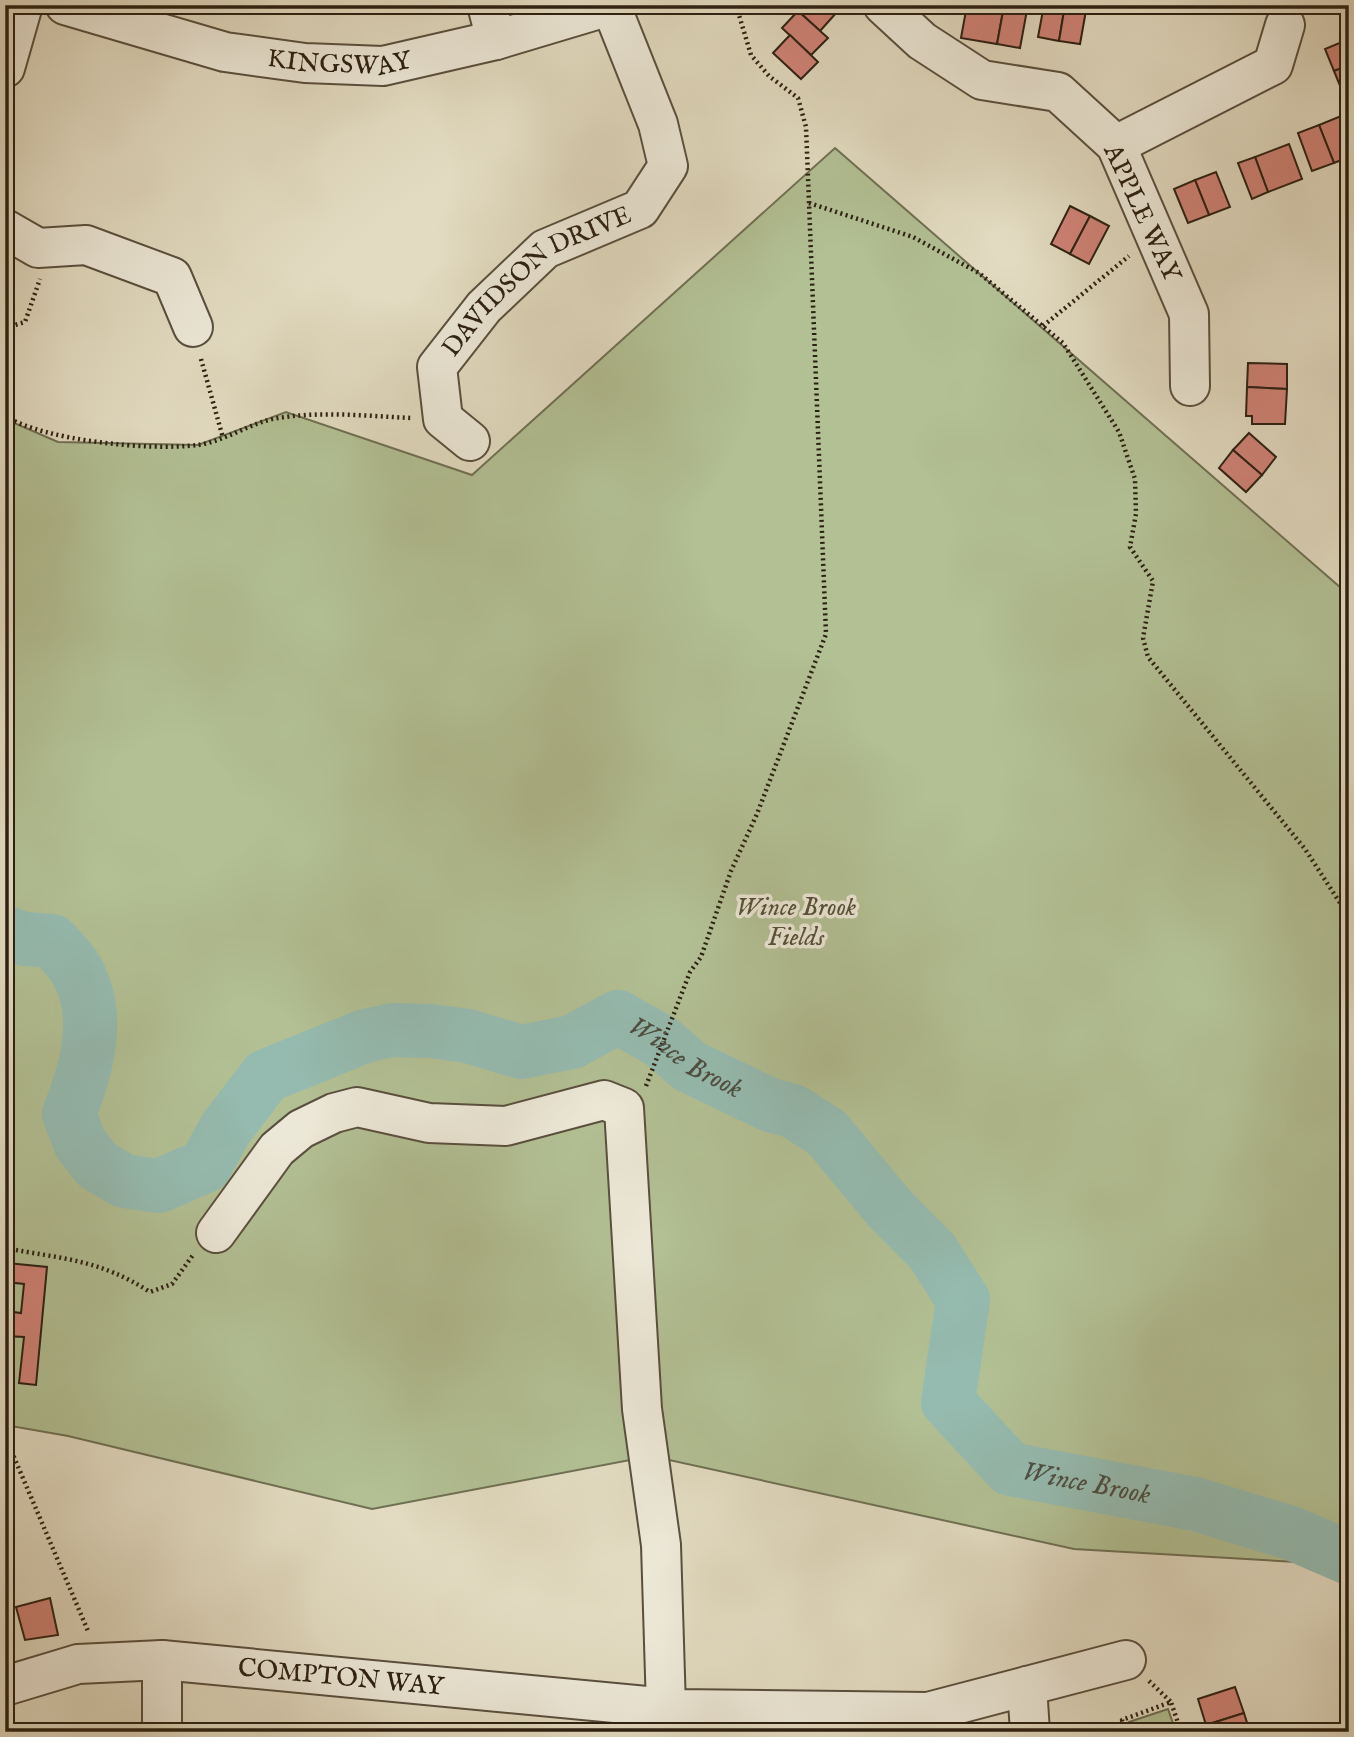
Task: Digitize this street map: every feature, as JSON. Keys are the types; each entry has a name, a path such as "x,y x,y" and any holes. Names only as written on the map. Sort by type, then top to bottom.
{"street":[{"path":"5,68 23,5"},
{"name":"KINGSWAY","path":"65,5 225,52 305,63 383,66 491,23 612,6"},
{"name":"APPLE WAY","path":"883,5 922,41 982,80 1058,92 1116,145 1189,314 1190,386"},
{"name":"DAVIDSON DRIVE","path":"457,430 437,368 484,307 545,249 640,209 667,166 658,124 612,6"},
{"path":"1116,145 1273,65 1285,24"},
{"path":"5,229 38,248 86,245 172,277 193,327"},
{"path":"216,1233 277,1149 301,1129 334,1113 357,1108 429,1123 506,1126 604,1100 624,1108 642,1409 661,1545 674,1716"},
{"path":"162,1660 162,1732"},
{"name":"COMPTON WAY","path":"5,1686 78,1664 162,1660 674,1716 928,1712 1126,1660"},
{"path":"1027,1686 1030,1732"}],"path":[{"path":"655,1065 690,972 701,957 732,871 757,814 826,634 806,127 798,98 769,76 751,55 736,5"},
{"path":"809,203 913,237 979,273 1063,344 1119,432 1135,480 1136,514 1130,547 1153,581 1143,638 1148,657 1305,849 1344,908 1349,928"},
{"path":"1043,326 1154,234"},
{"path":"5,328 24,322 52,247"},
{"path":"193,327 223,438"},
{"path":"5,416 23,427 133,445 198,445 275,418 313,414 457,430"},
{"path":"5,1248 83,1260 123,1274 150,1292 172,1284 204,1241 216,1233"},
{"path":"5,1436 102,1663"},
{"path":"1126,1732 1122,1720 1171,1702 1181,1732"}],"green space":[{"name":"Wince Brook Fields","path":"835,148 1349,595 1349,1572 1314,1563 1074,1549 651,1456 372,1509 68,1436 5,1425 5,419 58,442 198,445 286,412 472,475"},
{"path":"1168,1709 1176,1732 1132,1732 1129,1722"}],"building":[{"path":"792,5 830,5 837,12 820,31"},
{"path":"967,5 1004,6 997,44 961,38"},
{"path":"1044,5 1065,5 1059,41 1038,37"},
{"path":"1065,5 1087,5 1080,44 1059,41"},
{"path":"1004,6 1027,10 1020,48 997,44"},
{"path":"798,11 828,38 811,55 782,28"},
{"path":"790,35 818,62 801,79 773,53"},
{"path":"1349,39 1349,65 1334,71 1325,49"},
{"path":"1349,65 1349,91 1343,93 1334,71"},
{"path":"1341,116 1349,136 1349,157 1334,163 1319,125"},
{"path":"1319,125 1334,163 1312,171 1298,133"},
{"path":"1289,144 1302,179 1268,192 1255,157"},
{"path":"1255,157 1268,192 1252,199 1238,163"},
{"path":"1216,172 1230,207 1209,215 1195,180"},
{"path":"1195,180 1209,215 1188,223 1174,189"},
{"path":"1070,206 1090,216 1070,254 1051,244"},
{"path":"1090,216 1109,226 1089,264 1070,254"},
{"path":"1248,363 1287,364 1287,389 1247,387"},
{"path":"1247,387 1287,389 1285,424 1252,424 1252,416 1246,416"},
{"path":"1249,433 1276,457 1262,475 1233,450"},
{"path":"1233,450 1262,475 1246,492 1219,468"},
{"path":"7,1263 47,1267 36,1385 19,1383 24,1337 5,1336 6,1311 21,1313 24,1284 6,1282"},
{"path":"50,1598 58,1635 25,1640 16,1607"},
{"path":"1235,1687 1244,1713 1206,1725 1198,1699"},
{"path":"1244,1713 1250,1732 1208,1732 1206,1725"}],"waterway":[{"name":"Wince Brook","path":"5,932 24,939 52,941 75,967 85,988 89,1006 89,1042 86,1061 69,1114 80,1143 97,1165 124,1181 159,1186 205,1166 226,1128 266,1076 365,1036 392,1030 431,1031 468,1036 521,1052 572,1042 618,1017 662,1042 689,1066 770,1105 793,1111 827,1133 890,1209 932,1251 963,1300 948,1402 1010,1469 1195,1504 1291,1533 1349,1558"}]}
